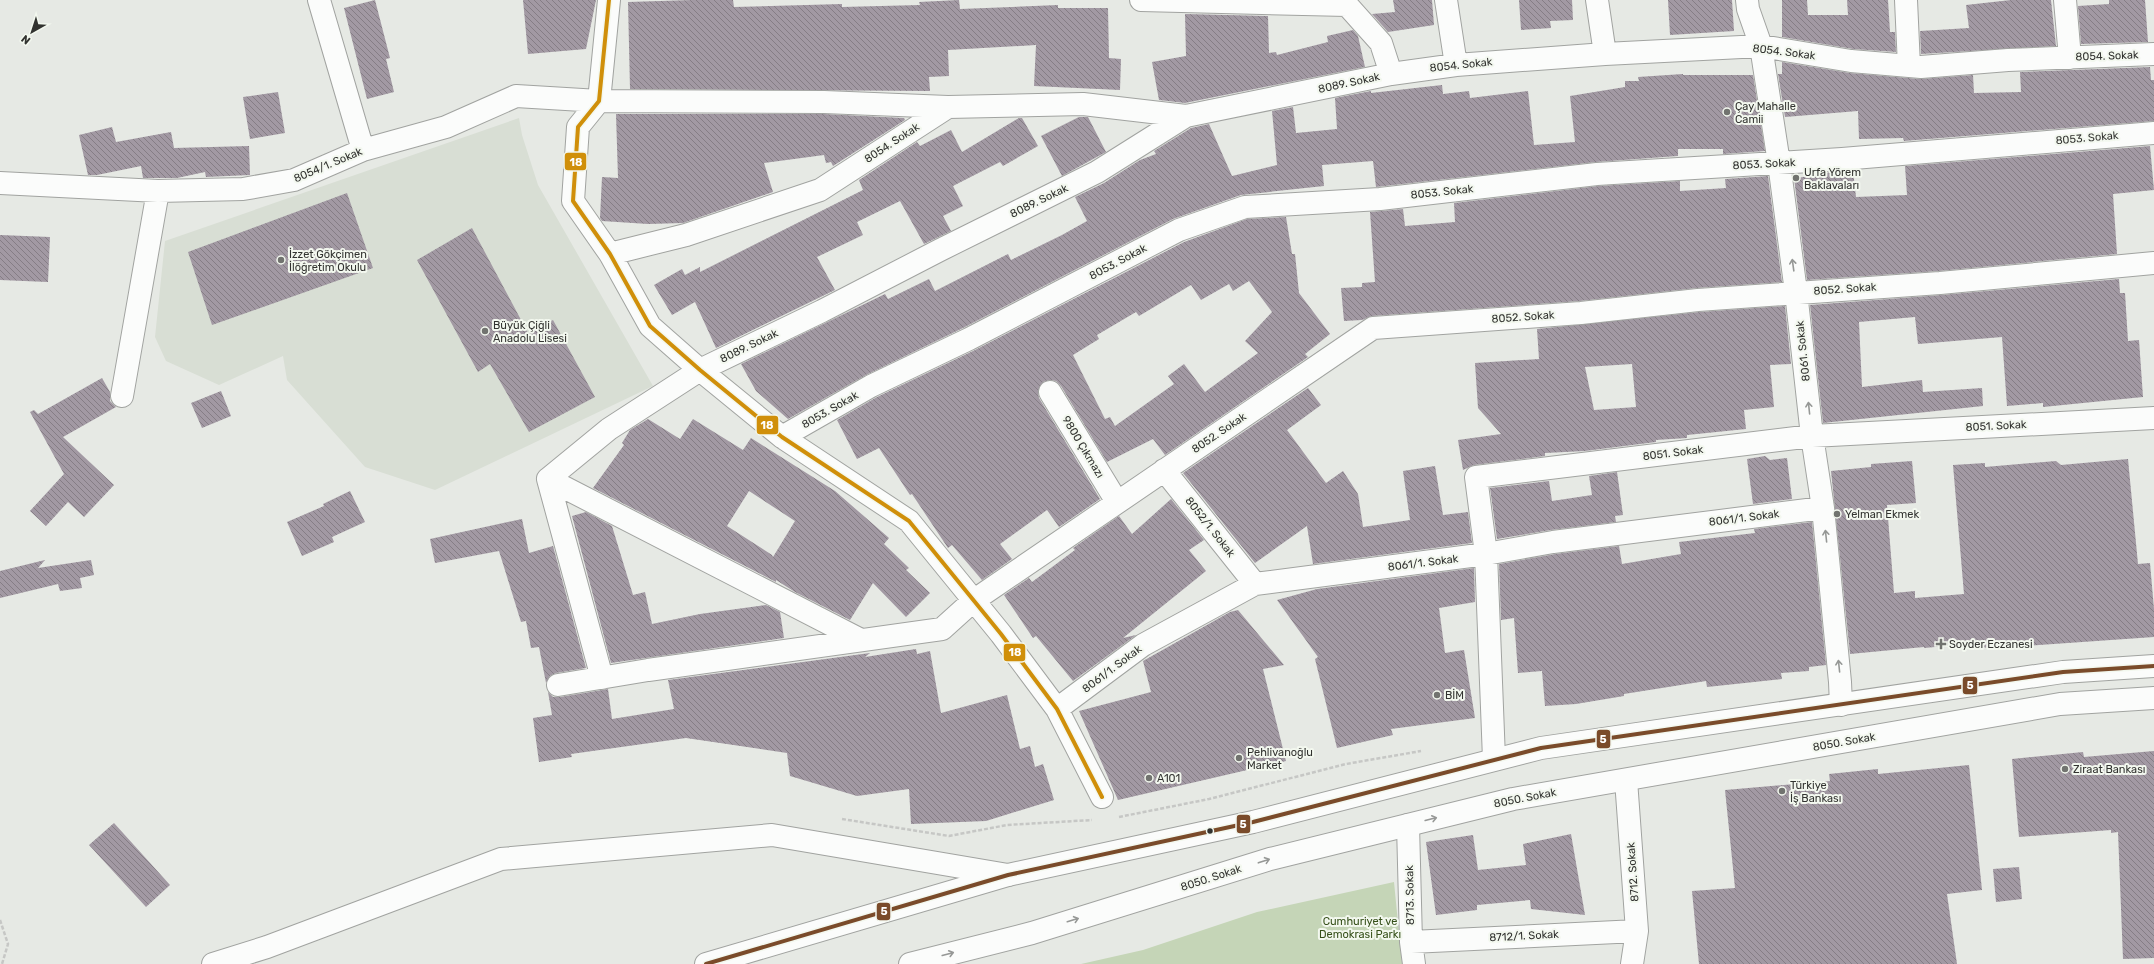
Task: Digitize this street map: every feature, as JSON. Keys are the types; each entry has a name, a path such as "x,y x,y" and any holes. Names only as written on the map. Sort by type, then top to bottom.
{"street":[{"path":"319,0 362,150"},
{"path":"609,0 599,101 578,127 574,201 610,254 650,326 700,370 782,437 909,521 974,601 1057,709 1102,797"},
{"path":"1141,0 1347,5 1381,43 1391,74"},
{"path":"1446,0 1456,65"},
{"path":"1597,0 1605,54"},
{"name":"8061. Sokak","path":"1747,0 1748,9 1761,46 1779,163 1796,292 1812,436 1823,508 1840,682 1840,705"},
{"path":"1906,0 1908,66"},
{"path":"2065,0 2070,58"},
{"name":"8054. Sokak","path":"1391,74 1456,65 1605,54 1761,46 1851,61 1921,67 2008,60 2154,54"},
{"name":"8089. Sokak","path":"548,480 609,429 700,370 822,311 1097,172 1186,116 1391,74"},
{"name":"8054/1. Sokak","path":"0,183 158,191 243,189 294,180 362,150 446,128 516,96 599,101 824,102 948,107"},
{"path":"948,107 1083,104 1186,116"},
{"name":"8054. Sokak","path":"610,254 686,235 820,190 948,107"},
{"name":"8053. Sokak","path":"782,437 871,386 976,336 1179,230 1245,207 1380,199 1597,174 1779,163 2154,133"},
{"path":"122,396 158,191"},
{"name":"8052. Sokak","path":"558,685 859,639 942,629 974,601 1373,328 1581,313 1698,300 1940,283 2154,263"},
{"name":"9800 Çıkmazı","path":"1050,392 1117,502"},
{"name":"8051. Sokak","path":"1494,759 1486,554 1476,477 1812,436 2154,418"},
{"name":"8052/1. Sokak","path":"1164,470 1255,584"},
{"path":"548,480 859,639"},
{"path":"548,480 602,678"},
{"name":"8061/1. Sokak","path":"1057,709 1143,645 1255,584 1486,554 1553,542 1823,508"},
{"path":"706,964 1008,875 1253,822 1541,748 2063,672 2154,666"},
{"name":"8050. Sokak","path":"910,964 1032,932 1270,859 1513,799 2060,704 2154,698"},
{"name":"8712. Sokak","path":"1626,780 1637,931 1632,964"},
{"name":"8713. Sokak","path":"1408,825 1411,942 1414,964"},
{"path":"213,964 268,947 501,860 772,835 1008,875"},
{"name":"8712/1. Sokak","path":"1411,942 1637,931"}],"path":[{"path":"0,920 8,944 2,964"}],"shaded area":[{"path":"519,118 522,135 538,185 653,386 435,490 365,467 287,380 283,356 219,385 166,361 155,337 165,241"}],"green space":[{"name":"Cumhuriyet ve Demokrasi Parkı","path":"1394,882 1402,964 1081,964 1143,950 1257,912"}],"building":[{"path":"375,0 390,58 386,59 394,92 367,99 344,8"},
{"path":"523,0 596,0 586,49 528,54"},
{"path":"733,0 734,7 842,4 842,7 920,5 919,2 959,0 960,9 1058,5 1058,8 1108,8 1109,58 1121,59 1120,90 1034,86 1036,45 948,50 949,76 929,77 930,91 630,89 628,2"},
{"path":"1393,0 1432,0 1434,25 1388,32 1372,14 1395,12"},
{"path":"1519,0 1572,0 1573,20 1550,21 1551,28 1521,30"},
{"path":"1668,0 1732,0 1734,31 1670,35"},
{"path":"1782,0 1807,0 1808,15 1848,15 1847,0 1888,0 1890,32 1895,32 1896,52 1853,49 1782,37"},
{"path":"2011,0 2051,0 2056,46 1921,54 1920,31 1969,28 1966,5"},
{"path":"2109,0 2145,0 2148,42 2081,44 2078,6 2109,4"},
{"path":"1185,14 1268,16 1269,53 1276,52 1277,55 1328,42 1327,36 1353,30 1358,36 1365,67 1185,103 1159,100 1152,62 1186,56"},
{"path":"1782,62 1850,73 1920,79 1973,75 1974,93 2021,92 2020,72 2150,67 2151,80 2154,80 2154,121 1904,141 1903,138 1859,139 1858,111 1785,117 1778,74 1782,74"},
{"path":"1683,74 1753,75 1765,151 1723,154 1723,149 1678,149 1678,156 1596,162 1376,187 1373,161 1322,165 1324,186 1241,195 1173,219 963,328 866,375 788,419 756,391 741,364 885,294 888,299 929,279 935,291 1008,254 1011,260 1062,235 1087,221 1075,197 1104,183 1140,160 1156,154 1154,151 1191,128 1209,124 1232,176 1277,165 1272,111 1293,107 1296,133 1337,129 1335,98 1371,91 1371,93 1442,85 1443,94 1469,91 1470,98 1528,91 1534,145 1575,142 1570,96 1625,87 1625,81 1639,81 1638,77"},
{"path":"278,92 285,133 250,139 243,97"},
{"path":"616,114 824,114 904,118 905,120 833,166 831,162 826,163 824,155 764,163 773,192 683,223 648,224 602,221 600,218 602,177 618,178"},
{"path":"1079,117 1088,117 1106,152 1062,176 1041,136"},
{"path":"1019,118 1022,118 1038,146 1003,166 1000,162 953,186 963,206 943,216 951,231 924,244 900,201 857,222 863,235 817,257 835,290 716,348 695,302 672,315 654,285 682,269 685,275 700,267 700,272 863,190 859,180 917,142 920,146 951,130 962,152"},
{"path":"112,127 116,142 171,132 174,148 249,146 250,175 206,177 205,172 177,178 143,178 141,166 97,175 88,175 79,135"},
{"path":"2150,146 2154,190 2113,194 2117,254 1939,271 1807,280 1794,178 1822,175 1821,173 1853,171 1856,197 1907,195 1905,166"},
{"path":"1768,176 1782,282 1697,288 1580,301 1372,316 1362,320 1344,321 1341,288 1362,287 1362,283 1375,282 1370,212 1403,209 1405,226 1455,222 1454,203 1598,186 1680,181 1680,191 1726,188 1725,179"},
{"name":"İzzet Gökçimen İlöğretim Okulu","path":"347,193 373,268 212,325 188,252"},
{"path":"1286,217 1292,254 1295,254 1299,293 1330,334 1305,354 1308,357 1165,455 1153,439 1107,462 1061,386 1056,381 1050,380 1043,382 1038,392 1039,398 1100,499 1059,527 1047,510 1000,544 1012,559 982,580 952,545 948,548 879,448 857,459 837,420 877,397 975,350 1184,242 1247,219","holes":["1249,281 1272,312 1245,341 1258,353 1205,392 1184,364 1168,376 1174,384 1115,426 1110,417 1105,419 1073,355 1099,339 1097,335 1136,312 1139,316 1191,285 1201,300 1229,284 1233,291"]},
{"name":"Büyük Çiğli Anadolu Lisesi","path":"472,228 528,333 553,320 595,397 529,432 490,364 478,372 417,260"},
{"path":"0,235 50,237 48,282 0,280"},
{"path":"2119,279 2120,293 2125,293 2128,341 2139,340 2143,397 2043,407 2043,403 2007,406 2002,337 1918,344 1915,317 1859,322 1862,387 1922,380 1923,392 1982,388 1983,406 1823,423 1810,305"},
{"path":"1785,306 1791,364 1770,365 1774,407 1744,410 1746,429 1687,435 1687,438 1656,440 1656,442 1585,451 1545,453 1545,456 1474,465 1463,470 1458,440 1501,434 1478,408 1475,363 1539,359 1537,329 1699,312","holes":["1632,364 1636,407 1594,410 1585,367"]},
{"path":"102,378 110,392 110,401 116,407 63,437 114,485 84,517 68,502 46,526 30,511 64,474 30,412 34,410 38,414"},
{"path":"1308,388 1321,405 1287,430 1326,483 1343,471 1358,494 1363,527 1410,520 1403,471 1435,466 1443,515 1468,512 1472,543 1313,564 1307,526 1255,563 1183,473"},
{"path":"221,391 231,416 202,428 191,403"},
{"path":"648,419 680,439 693,419 743,450 751,438 835,491 889,538 884,544 909,568 906,570 930,593 906,617 873,583 850,620 795,592 776,580 776,582 593,488 624,445 622,443 630,430","holes":["749,491 795,521 773,557 727,526"]},
{"path":"1765,456 1770,460 1787,458 1792,499 1753,504 1747,459"},
{"path":"2128,459 2138,564 2150,563 2154,609 2154,637 2023,646 2023,644 1969,649 1969,644 1850,654 1831,471 1871,467 1871,464 1912,461 1916,503 1887,505 1894,593 1915,591 1915,598 1964,594 1953,465 1985,463 1985,467 2056,461 2061,465"},
{"path":"1617,472 1623,515 1615,516 1616,522 1551,530 1497,539 1490,488 1549,481 1552,501 1592,495 1589,476"},
{"path":"350,491 365,522 332,537 334,542 302,556 287,522 324,506 323,504"},
{"path":"1171,499 1204,540 1189,550 1206,571 1123,638 1136,635 1073,681 1036,636 1033,638 1004,595 1029,578 1032,582 1075,550 1073,548 1119,516 1132,534"},
{"path":"586,512 612,526 633,595 645,592 652,624 700,614 766,605 780,612 784,638 611,663 572,516"},
{"path":"522,519 529,553 553,546 586,668 556,673 550,676 546,683 539,647 531,648 526,621 521,622 499,551 435,563 430,539"},
{"path":"1812,522 1826,665 1809,667 1809,671 1781,673 1782,679 1707,687 1706,681 1624,694 1624,696 1576,704 1545,706 1542,671 1518,673 1514,618 1501,620 1499,564 1555,554 1619,546 1622,564 1681,554 1679,542 1755,533 1754,529"},
{"path":"45,560 38,568 91,560 94,575 80,578 82,588 60,591 58,584 0,598 0,571"},
{"path":"1474,568 1475,602 1439,608 1445,653 1464,650 1475,718 1391,729 1393,735 1337,748 1315,659 1318,657 1277,600 1317,589"},
{"path":"1238,610 1284,665 1263,669 1286,761 1118,800 1079,711 1151,692 1143,661 1230,612"},
{"path":"916,649 917,654 930,651 941,713 1007,695 1020,749 1030,746 1035,767 1043,764 1054,800 986,821 911,824 909,789 857,796 790,776 787,753 686,738 571,754 572,757 539,762 533,718 552,715 548,692 553,697 560,697 608,689 612,719 674,709 668,680 870,653 865,657"},
{"path":"2154,751 2154,958 2123,959 2118,832 2111,833 2111,830 2019,837 2012,759 2083,752 2084,757"},
{"path":"1969,765 1982,890 1947,894 1957,964 1699,964 1692,891 1735,888 1725,790 1830,781 1829,774 1878,769 1878,774"},
{"path":"114,823 170,885 146,907 89,845"},
{"path":"1571,834 1585,915 1531,909 1530,900 1477,905 1477,910 1436,915 1426,842 1473,835 1478,870 1526,865 1523,844"},
{"path":"2019,867 2022,899 1996,902 1993,869"}],"transit line":[{"name":"18","path":"609,0 599,101 578,127 573,201 610,254 650,326 700,370 782,437 909,521 1001,634 1057,709 1102,797"},
{"name":"5","path":"706,964 1008,875 1253,822 1541,748 2063,672 2154,666"}],"place":[{"name":"Çay Mahalle Camii","path":"1727,112"},
{"name":"Urfa Yörem Baklavaları","path":"1796,178"},
{"name":"İzzet Gökçimen İlöğretim Okulu","path":"281,260"},
{"name":"Büyük Çiğli Anadolu Lisesi","path":"485,331"},
{"name":"Yelman Ekmek","path":"1837,514"},
{"name":"Soyder Eczanesi","path":"1941,644"},
{"name":"BİM","path":"1437,695"},
{"name":"Pehlivanoğlu Market","path":"1239,758"},
{"name":"Ziraat Bankası","path":"2065,769"},
{"name":"A101","path":"1149,778"},
{"name":"Türkiye İş Bankası","path":"1782,791"}]}
